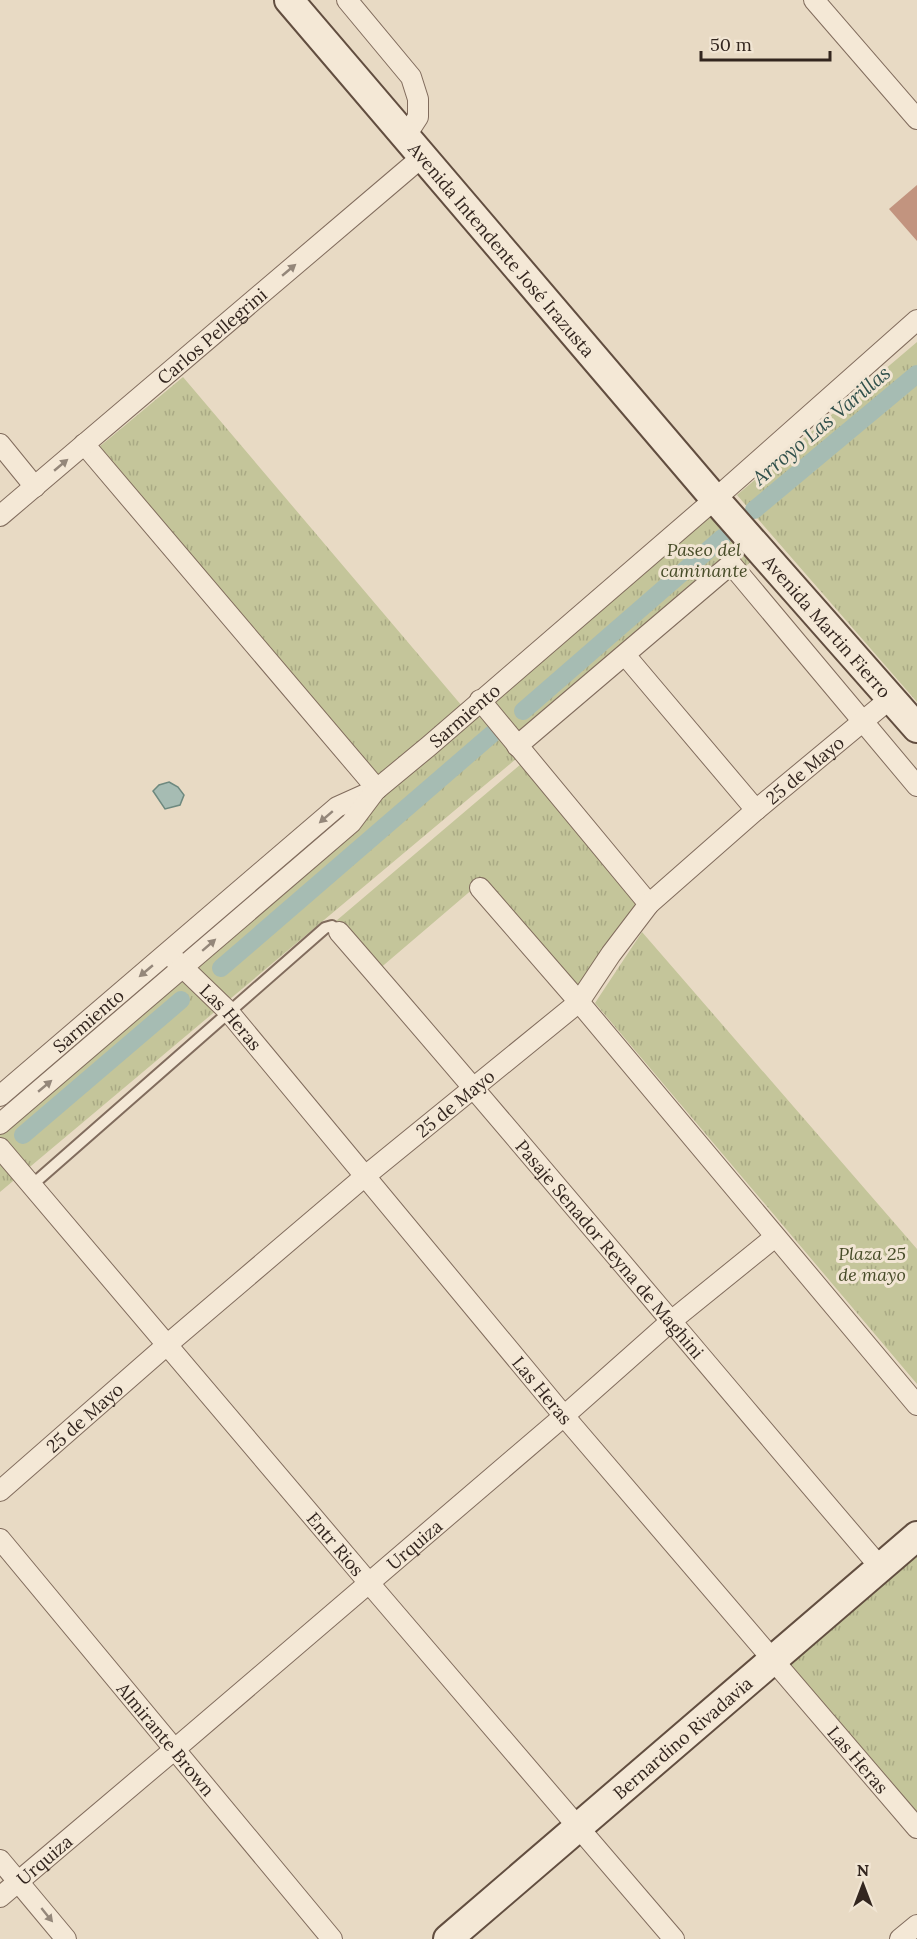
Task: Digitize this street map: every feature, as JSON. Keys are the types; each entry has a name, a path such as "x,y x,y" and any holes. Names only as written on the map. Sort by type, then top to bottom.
{"main road":[{"name":"Avenida Intendente José Irazusta","path":"289,0 715,499"},
{"name":"Avenida Martin Fierro","path":"715,499 917,728"},
{"name":"Bernardino Rivadavia","path":"448,1939 917,1536"}],"street":[{"path":"347,0 411,76 418,99 414,147"},
{"path":"814,0 917,119"},
{"name":"Carlos Pellegrini","path":"0,516 84,444 414,147"},
{"name":"Sarmiento","path":"0,1096 337,807 377,789 715,499 917,320"},
{"path":"0,444 35,487"},
{"path":"0,1124 351,823 377,789 84,444"},
{"path":"517,746 731,564 917,786"},
{"path":"625,655 756,810"},
{"name":"25 de Mayo","path":"0,1491 364,1177 579,1002 611,954 649,904 756,810 891,698"},
{"path":"480,700 649,904"},
{"path":"480,888 579,1002 917,1405"},
{"name":"Pasaje Senador Reyna de Maghini","path":"339,932 474,1087 670,1322 880,1567"},
{"name":"Las Heras","path":"168,953 228,1011 564,1416 917,1828"},
{"name":"Entr Rios","path":"0,1148 674,1939"},
{"name":"Urquiza","path":"0,1897 564,1416 670,1322 775,1237"},
{"name":"Almirante Brown","path":"0,1539 332,1939"},
{"path":"0,1860 66,1939"},
{"path":"900,1939 917,1925"}],"lane":[{"path":"32,1185 325,928 332,926 339,932"}],"green space":[{"name":"Paseo del caminante","path":"917,342 917,702 737,495"},
{"path":"183,377 462,706 378,777 99,447"},
{"name":"Paseo del caminante","path":"711,510 753,560 0,1192 0,1116"},
{"path":"521,764 638,903 578,993 481,882 378,970 336,921"},
{"name":"Plaza 25 de mayo","path":"642,932 917,1249 917,1384 595,1003"},
{"path":"917,1536 917,1829 772,1660"}],"shaded area":[{"path":"169,782 178,787 184,795 180,805 165,809 153,791 159,785"}],"building":[{"path":"917,185 917,241 889,209"}],"waterway":[{"name":"Arroyo Las Varillas","path":"754,510 917,374"},
{"path":"523,711 722,538"},
{"path":"221,968 492,734"},
{"path":"23,1135 181,1000"}]}
